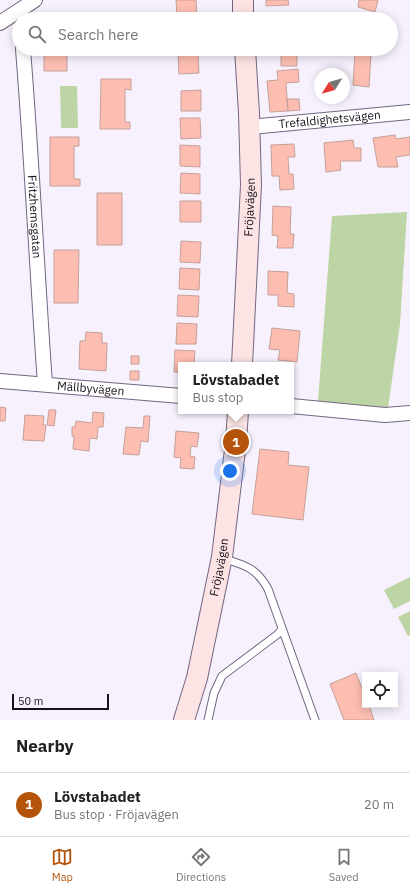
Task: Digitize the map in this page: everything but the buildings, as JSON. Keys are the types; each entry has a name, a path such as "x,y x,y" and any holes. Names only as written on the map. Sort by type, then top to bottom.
{"street":[{"path":"20,9 35,0"},
{"path":"243,0 244,12"},
{"path":"0,23 12,15"},
{"name":"Fritzhemsgatan","path":"24,56 31,147 39,303 45,384"},
{"name":"Fröjavägen","path":"242,362 252,185 245,56"},
{"name":"Trefaldighetsvägen","path":"250,127 410,112"},
{"name":"Mällbyvägen","path":"0,381 178,396"},
{"path":"294,406 385,415 410,413"},
{"name":"Fröjavägen","path":"184,720 197,678 222,558 236,442 238,414"}],"lane":[{"path":"222,558 254,570 264,581 315,720"},
{"path":"208,720 214,693 222,676 278,634 282,629"}],"green space":[{"path":"60,86 77,86 78,128 61,128"},
{"path":"407,212 400,324 388,408 318,401 332,216"},
{"path":"410,577 410,601 394,609 384,590"},
{"path":"410,611 410,635 408,636 398,617"}],"place":[{"name":"Lövstabadet","path":"236,442"}]}
